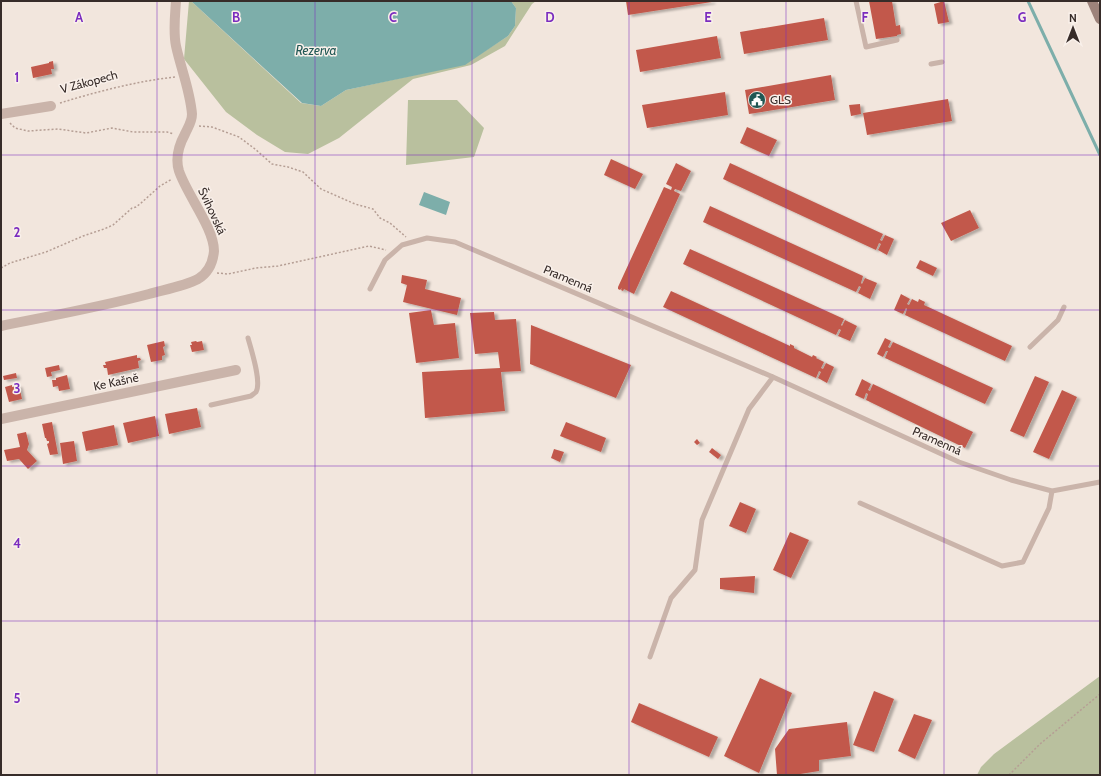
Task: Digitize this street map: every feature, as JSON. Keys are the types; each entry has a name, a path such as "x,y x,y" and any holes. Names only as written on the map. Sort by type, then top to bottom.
{"main road":[{"path":"1092,1 1100,20"}],"street":[{"name":"Švihovská","path":"1,326 128,299 172,287 198,278 204,274 211,265 214,252 210,233 179,172 177,162 178,154 184,136 191,122 192,115 185,76 176,46 176,1"},
{"name":"V Zákopech","path":"3,117 51,106"},
{"name":"Ke Kašně","path":"1,419 236,370"}],"lane":[{"path":"856,1 866,47 898,40"},
{"path":"931,64 942,62"},
{"name":"Pramenná","path":"370,289 385,260 402,245 427,238 455,242 773,377 959,462 1011,480 1052,491 1100,482"},
{"path":"1030,347 1058,320 1064,308"},
{"path":"211,405 251,396 256,392 258,386 258,376 248,338"},
{"path":"650,657 671,598 695,570 702,520 749,409 773,377"},
{"path":"860,503 1002,566 1024,562 1049,508 1052,491"}],"path":[{"name":"V Zákopech","path":"51,106 85,95 147,81 185,76"},
{"path":"3,117 15,128 28,131 58,129 86,134 112,128 134,132 167,132 184,136"},
{"path":"189,126 212,127 239,137 272,164 288,166 303,172 321,189 355,204 373,209 380,218 390,223 412,242"},
{"path":"1,268 10,263 46,252 113,225 160,186 181,176"},
{"path":"213,273 228,274 256,268 278,266 370,246 393,252"},
{"path":"1009,775 1040,744 1100,694"}],"green space":[{"path":"189,1 191,1 301,103 321,106 346,90 465,64 508,36 515,26 516,8 511,1 536,1 532,4 505,46 471,65 413,79 339,138 308,154 285,152 257,135 226,112 184,59"},
{"path":"408,100 457,100 484,128 474,157 406,165"},
{"path":"1100,676 1100,775 977,775 981,767 994,754"}],"water":[{"name":"Rezerva","path":"191,1 511,1 516,8 515,26 508,36 465,65 346,90 321,106 302,103"},
{"path":"424,192 450,202 446,215 419,205"}],"building":[{"path":"626,1 712,1 712,2 628,15"},
{"path":"869,1 892,1 896,26 900,25 901,34 876,39"},
{"path":"944,1 949,22 938,24 934,4"},
{"path":"824,18 828,40 744,54 740,32"},
{"path":"717,36 721,58 640,72 636,50"},
{"path":"53,61 54,69 51,69 52,74 33,78 31,67"},
{"name":"GLS","path":"831,75 835,100 749,114 745,90"},
{"path":"725,92 728,115 647,128 642,105"},
{"path":"948,99 952,121 867,135 863,113"},
{"path":"860,104 861,114 851,116 849,105"},
{"path":"747,127 777,140 769,156 740,143"},
{"path":"611,159 643,174 635,189 604,175"},
{"path":"676,163 691,171 681,191 675,189 674,191 680,194 634,294 624,289 623,291 621,290 622,288 620,290 618,287 664,187 671,190 672,187 666,184"},
{"path":"730,163 883,234 880,240 882,241 885,235 894,239 887,255 878,250 881,244 879,243 876,250 723,179"},
{"path":"710,206 863,276 862,284 865,278 877,283 870,299 858,293 861,287 859,286 856,292 703,222"},
{"path":"970,210 979,228 951,241 941,223"},
{"path":"690,249 844,319 841,325 842,326 845,320 857,326 850,341 838,336 841,330 839,329 836,335 683,264"},
{"path":"920,260 937,268 933,276 916,268"},
{"path":"402,275 427,280 425,289 461,298 457,315 403,302 407,285 401,283"},
{"path":"671,291 790,346 790,344 794,346 794,348 812,357 813,355 817,357 816,358 824,362 821,368 823,369 826,363 834,367 827,383 818,378 821,372 819,371 816,378 663,307"},
{"path":"901,294 910,299 907,304 909,305 912,299 918,302 919,299 925,302 924,305 1012,346 1005,361 905,315 906,308 903,314 894,310"},
{"path":"431,310 434,325 455,323 459,358 416,363 409,313"},
{"path":"494,312 495,320 516,319 521,371 501,372 505,411 425,418 422,372 500,368 498,352 475,354 470,313"},
{"path":"531,325 631,365 616,398 530,364"},
{"path":"885,338 891,341 888,347 890,348 893,342 993,388 985,404 885,358 888,351 886,351 883,357 877,354"},
{"path":"164,341 165,346 163,347 165,355 162,356 162,360 151,362 147,345"},
{"path":"202,341 204,350 192,352 190,345 192,345 191,342"},
{"path":"137,355 137,358 140,358 141,360 138,361 139,368 108,375 107,368 104,368 103,365 106,365 105,362"},
{"path":"59,365 60,370 51,372 52,376 47,377 45,368"},
{"path":"16,373 17,378 4,380 3,376"},
{"path":"67,375 70,389 59,391 58,386 53,387 52,380 56,380 56,378"},
{"path":"1035,376 1049,382 1024,437 1010,431"},
{"path":"862,379 871,384 868,390 870,391 873,384 973,432 965,448 866,400 868,394 866,393 864,399 855,395"},
{"path":"12,385 12,387 19,385 22,399 9,402 5,387"},
{"path":"1062,390 1077,397 1049,459 1033,452"},
{"path":"197,408 201,427 169,434 165,414"},
{"path":"155,416 159,436 128,443 123,423"},
{"path":"52,422 58,454 50,455 47,444 49,441 45,438 42,424"},
{"path":"566,422 606,438 601,452 560,436"},
{"path":"114,425 118,445 86,451 82,432"},
{"path":"26,432 29,444 27,450 37,461 28,469 19,459 7,461 4,450 20,447 17,434"},
{"path":"697,439 700,443 697,445 694,442"},
{"path":"74,441 77,461 63,464 60,443"},
{"path":"712,448 721,455 718,459 709,452"},
{"path":"554,449 564,452 560,462 551,458"},
{"path":"740,502 756,509 746,533 729,526"},
{"path":"790,532 809,540 791,578 773,570"},
{"path":"755,576 754,593 720,589 720,578"},
{"path":"760,678 792,693 759,773 724,756"},
{"path":"874,691 894,699 874,752 853,745"},
{"path":"639,703 718,737 709,757 631,722"},
{"path":"914,714 932,720 915,759 898,751"},
{"path":"847,722 851,756 819,760 819,771 794,775 777,775 775,749 789,729"}],"waterway":[{"path":"1028,1 1100,155"}],"place":[{"name":"GLS","path":"757,100"}]}
